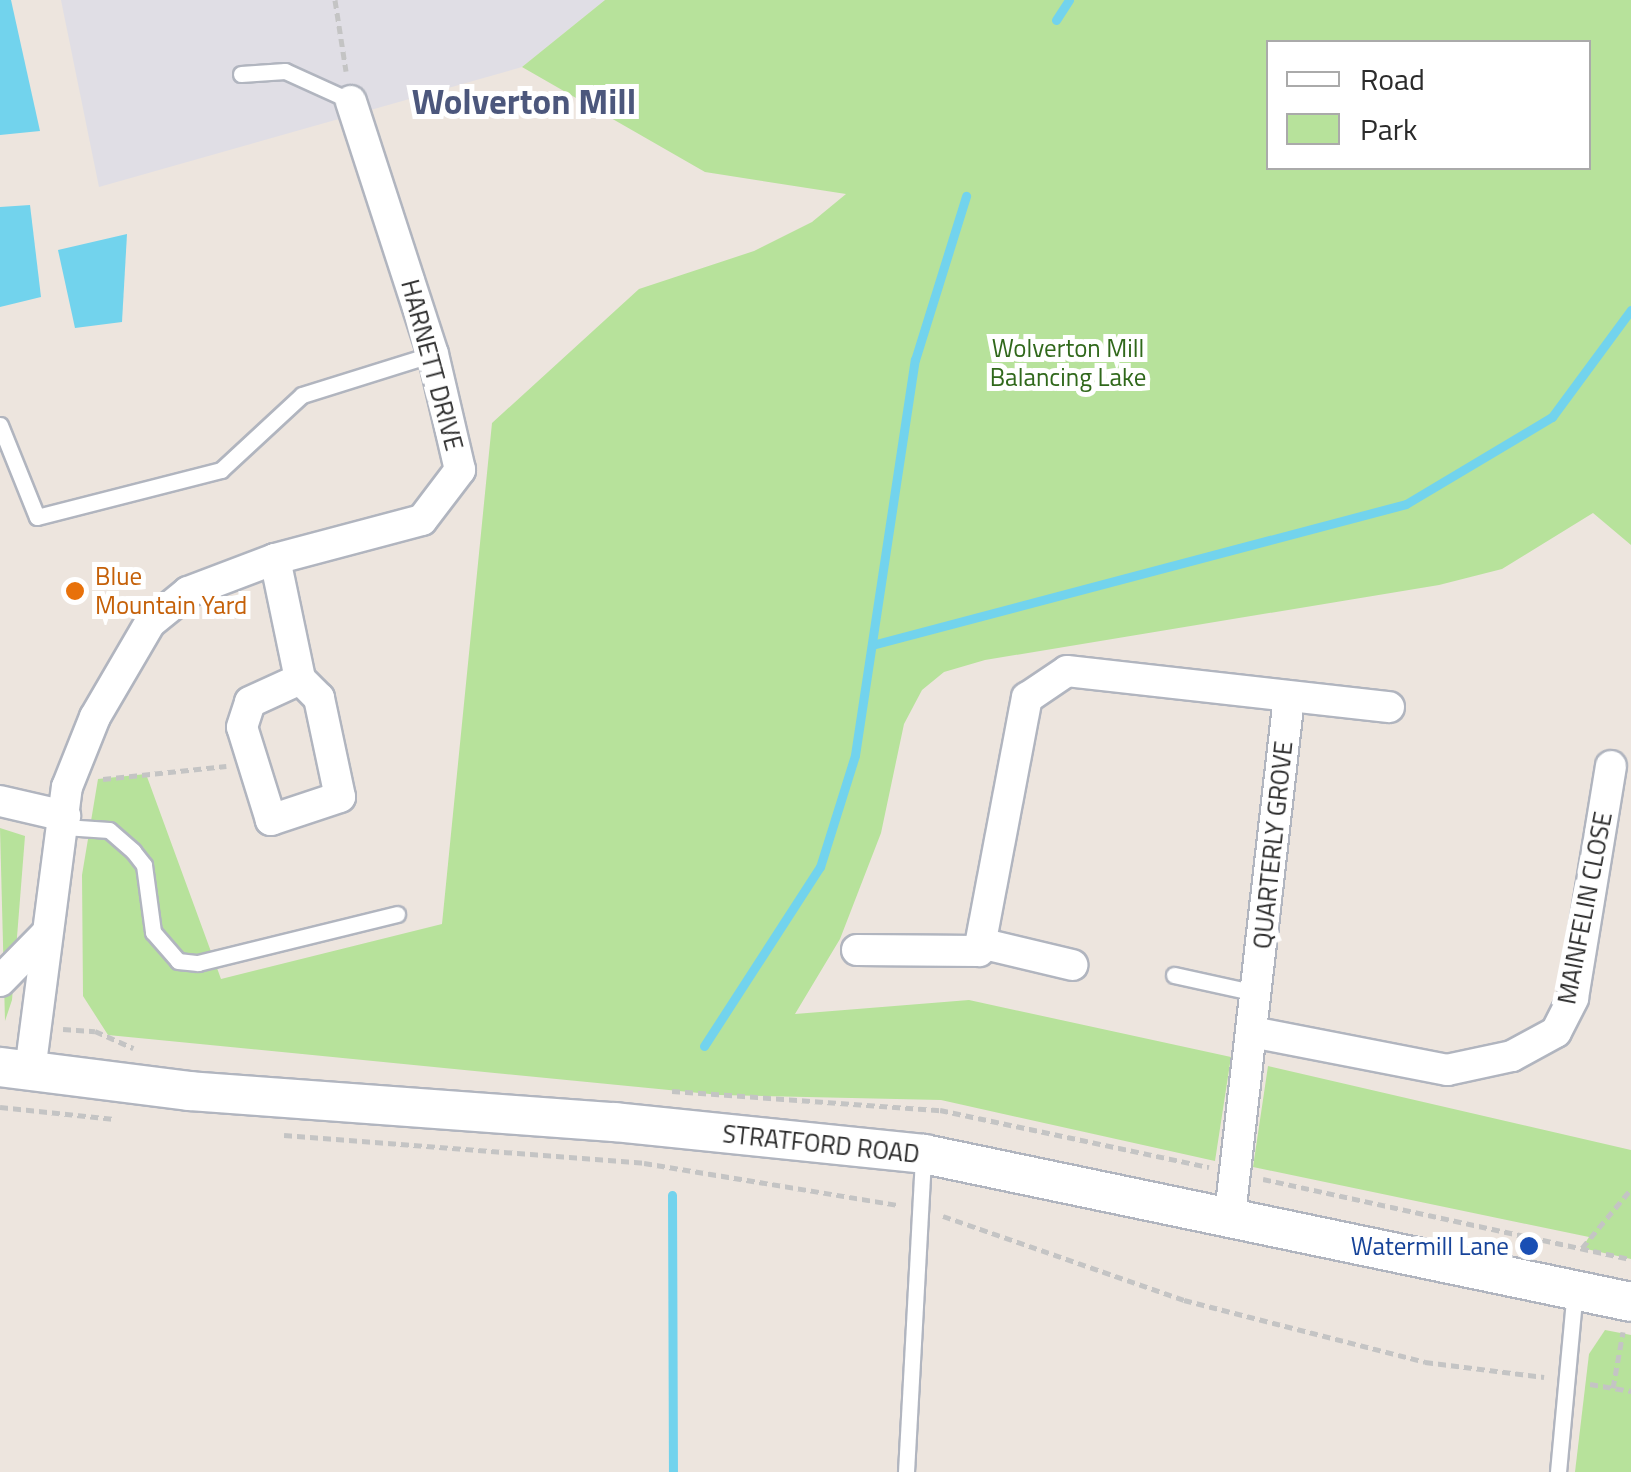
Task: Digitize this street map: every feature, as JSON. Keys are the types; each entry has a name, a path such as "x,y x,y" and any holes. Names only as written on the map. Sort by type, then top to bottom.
{"street":[{"name":"HARNETT DRIVE","path":"15,1069 47,933 66,810 95,716 150,623 188,592 275,559 422,520 460,470 433,354 351,101"},
{"path":"275,559 300,679 319,698 340,797 271,820 242,728 250,702 300,679"},
{"path":"857,950 979,951 1026,698 1066,671 1389,707"},
{"name":"QUARTERLY GROVE","path":"1230,1215 1289,697"},
{"name":"MAINFELIN CLOSE","path":"1252,1032 1446,1070 1512,1056 1556,1032 1573,998 1611,766"},
{"path":"0,801 66,810"},
{"path":"0,981 47,933"},
{"path":"980,942 1072,965"},
{"name":"STRATFORD ROAD","path":"15,1069 189,1091 615,1122 924,1154 1631,1302"}],"lane":[{"path":"241,74 285,71 351,101"},
{"path":"0,425 38,517 221,470 302,395 433,354"},
{"path":"66,810 110,830 144,865 153,932 178,961 198,963 397,914"},
{"path":"1174,974 1256,993"},
{"path":"906,1472 924,1154"},
{"path":"1558,1472 1575,1289"}],"path":[{"path":"335,0 351,101"},
{"path":"66,810 254,764"},
{"path":"644,1163 920,1209 1184,1300 1425,1362 1631,1392"},
{"path":"1582,1248 1631,1189"}],"shaded area":[{"path":"61,0 605,0 522,67 99,187"}],"green space":[{"name":"Wolverton Mill Balancing Lake","path":"605,0 1631,0 1631,545 1593,513 1502,569 1439,585 985,660 944,672 922,690 904,724 881,833 840,939 795,1014 969,1000 1231,1057 1215,1161 941,1100 720,1095 108,1035 83,996 82,875 98,779 146,774 221,979 442,924 492,423 639,289 754,251 812,222 846,194 705,172 522,67"},
{"path":"0,828 25,836 12,1000 5,1021"},
{"path":"1268,1066 1631,1150 1631,1259 1582,1248 1589,1237 1253,1167"},
{"path":"1605,1330 1631,1335 1631,1472 1575,1472 1589,1354"}],"water":[{"path":"0,0 11,0 40,131 0,135"},
{"path":"30,205 41,297 0,307 0,207"},
{"path":"127,234 122,322 75,328 58,250"}],"waterway":[{"path":"1056,20 1069,0"},
{"path":"704,1046 820,867 855,755 915,360 966,196"},
{"path":"872,645 1406,504 1552,417 1631,310"},
{"path":"672,1195 673,1472"}],"place":[{"name":"Blue Mountain Yard","path":"75,591"},
{"name":"Watermill Lane","path":"1529,1246"}],"district":[{"name":"Wolverton Mill","path":"524,101"}]}
